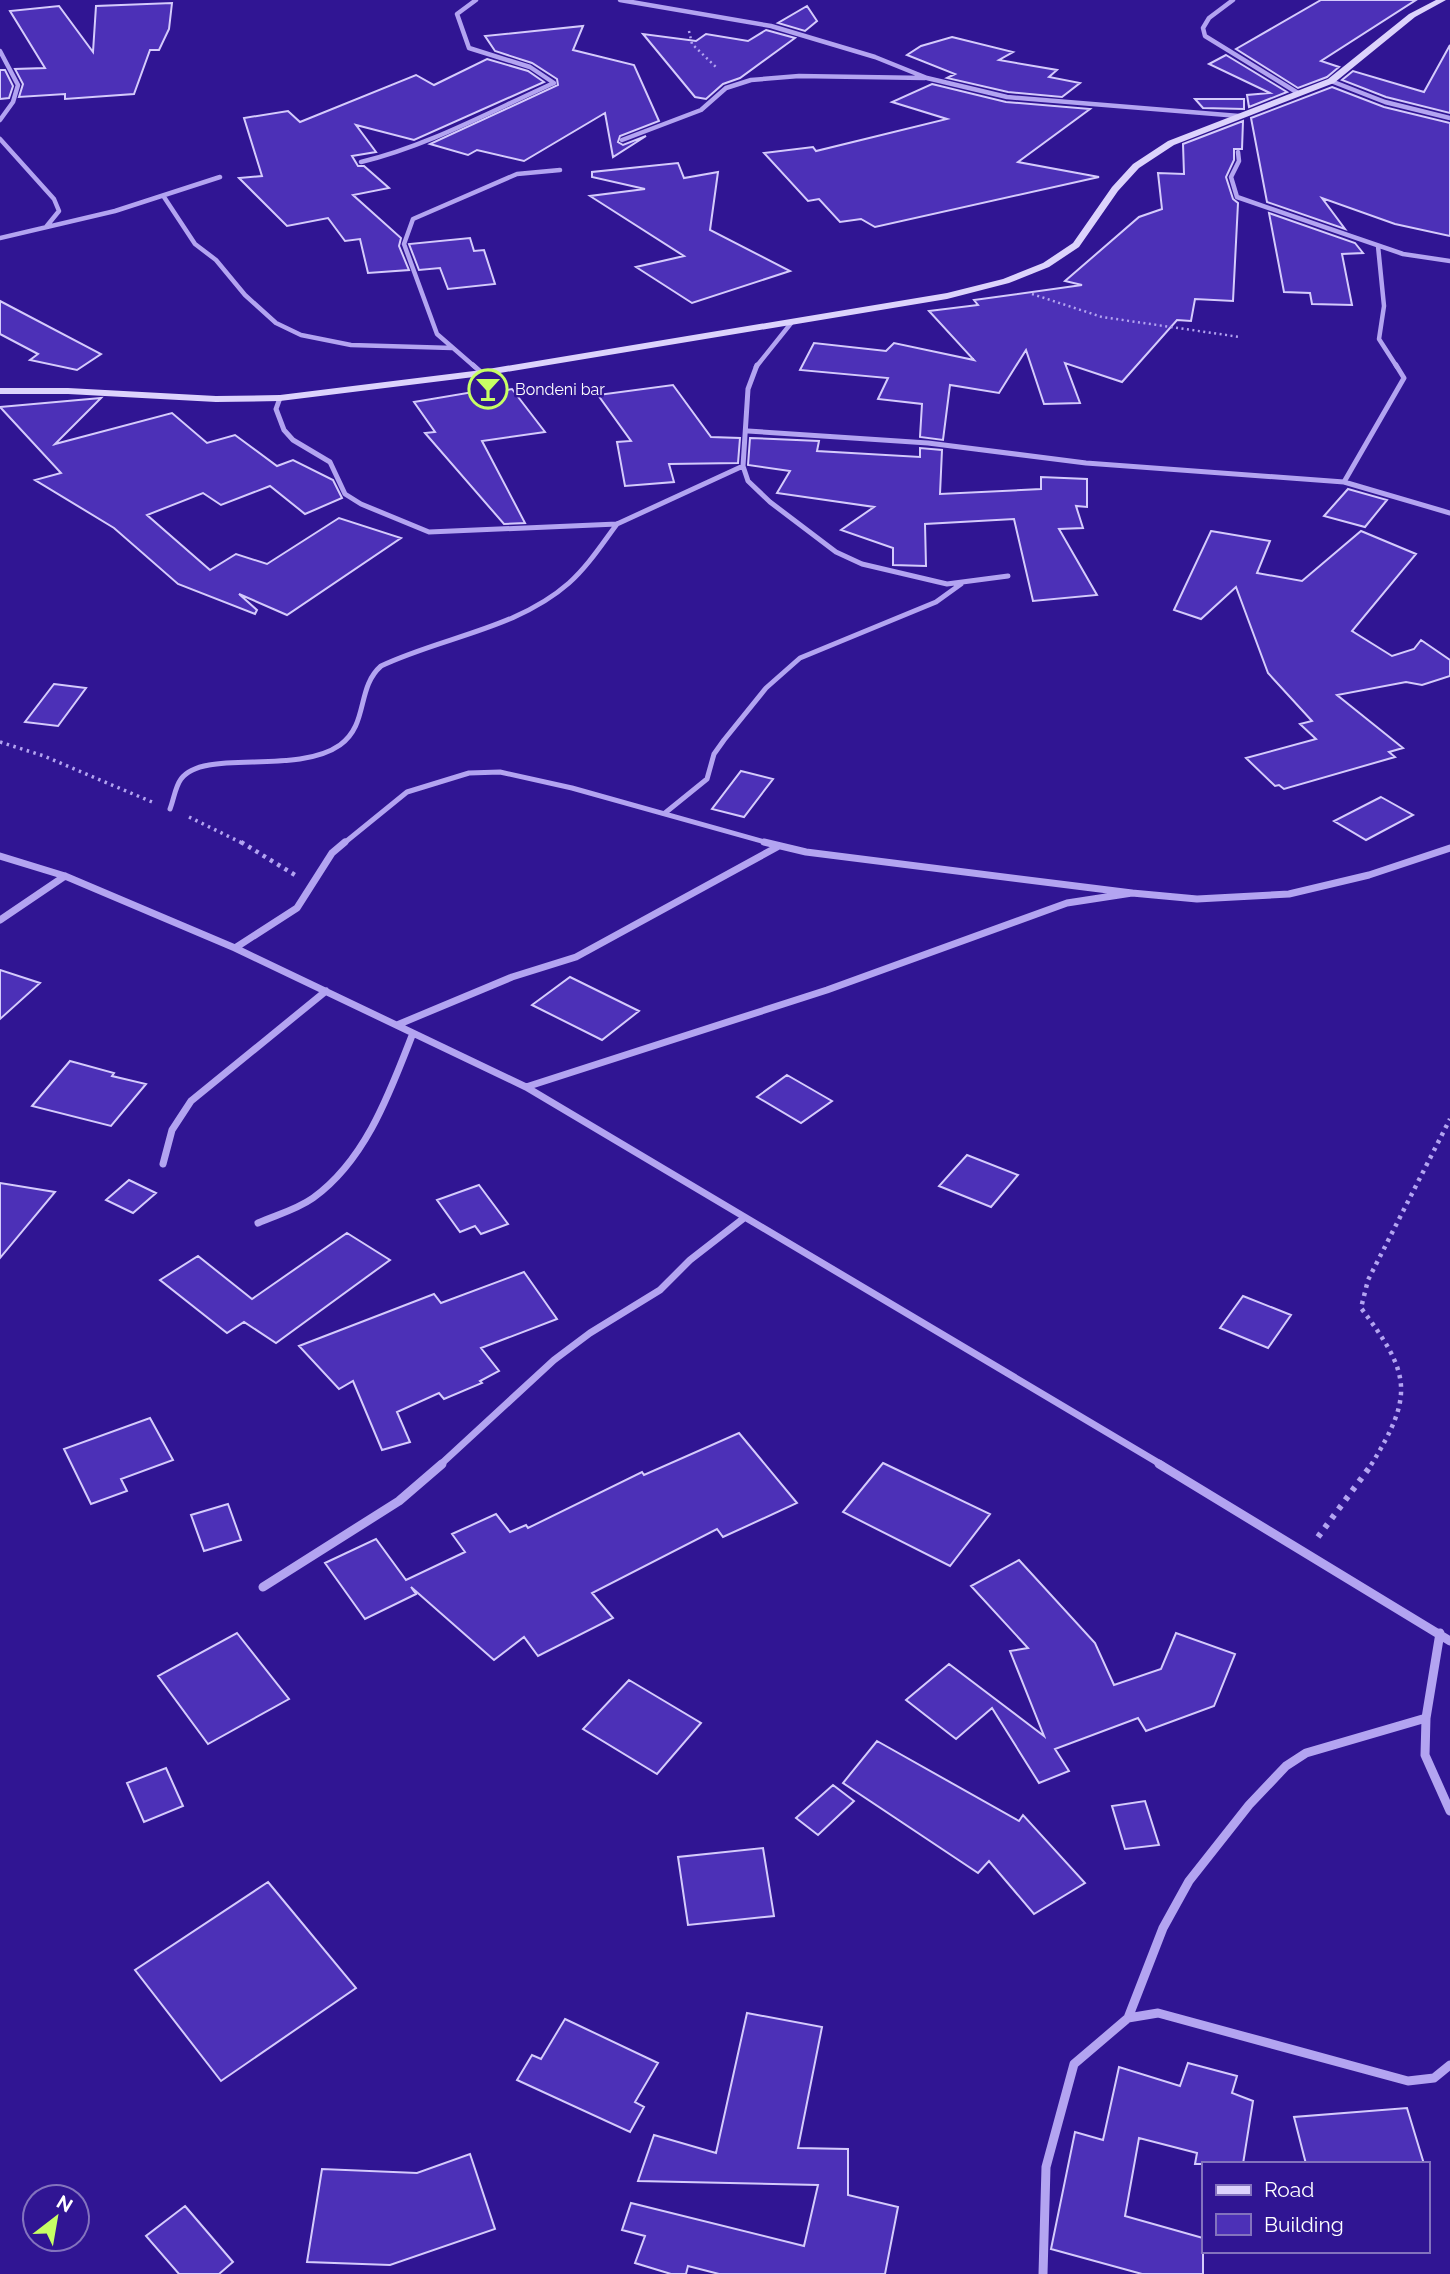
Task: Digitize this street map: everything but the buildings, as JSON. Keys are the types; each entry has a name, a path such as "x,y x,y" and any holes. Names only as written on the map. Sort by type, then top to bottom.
{"street":[{"path":"361,162 386,156 450,130 554,83 551,76 469,48 457,14 476,0"},
{"path":"620,0 771,26 875,57 927,78 1031,100 1239,116"},
{"path":"631,4 642,0"},
{"path":"1233,0 1209,18 1203,28 1205,36 1298,93"},
{"path":"0,391 68,391 216,399 280,398 482,373 947,296 1006,281 1045,264 1076,244 1115,188 1136,166 1171,143 1332,81 1356,66 1405,20 1442,0"},
{"path":"0,51 18,85 13,102 0,120"},
{"path":"622,140 701,110 732,86 781,79 927,78"},
{"path":"1332,81 1385,102 1450,118"},
{"path":"0,139 54,199 58,211 46,227"},
{"path":"0,158 7,148"},
{"path":"1238,152 1239,161 1231,177 1237,197 1403,254 1450,261"},
{"path":"482,373 452,348 432,324 404,244 413,219 517,174 560,170"},
{"path":"0,238 164,197 220,177"},
{"path":"164,197 195,244 216,260 245,295 276,323 301,335 351,345 452,348"},
{"path":"1344,482 1404,378 1379,339 1383,280 1378,246"},
{"path":"792,321 755,367 748,389 748,431 743,466 748,481 770,502 836,552 863,564 911,578 947,584 1008,576"},
{"path":"280,398 276,409 284,430 293,440 330,462 345,494 429,532 617,524 743,466"},
{"path":"748,431 928,443 1086,463 1344,482 1450,513"},
{"path":"170,809 181,778 195,768 222,762 293,761 335,748 359,726 364,714 364,687 371,674 382,666 435,648 559,591 596,555 617,524"},
{"path":"665,813 696,791 707,779 715,754 724,740 765,688 800,658 936,602 964,583"},
{"path":"235,948 297,908 332,853 361,825 407,792 469,773 500,772 665,813 720,832 779,846 1132,893 1197,899 1289,894 1369,875 1450,848"},
{"path":"397,1025 512,977 576,957 779,846"},
{"path":"0,856 65,876 235,948 526,1087 1307,1552 1450,1641"},
{"path":"0,920 65,876"},
{"path":"526,1087 827,990 1015,919 1066,904 1132,893"},
{"path":"163,1164 172,1130 191,1101 326,991"},
{"path":"258,1223 310,1200 337,1177 387,1098 413,1032"},
{"path":"263,1587 399,1501 488,1424 554,1360 660,1290 690,1260 744,1218"},
{"path":"1440,1633 1426,1718 1425,1755 1450,1811"},
{"path":"1043,2274 1046,2167 1074,2064 1128,2018 1163,1928 1189,1881 1249,1805 1286,1766 1306,1753 1426,1718"},
{"path":"1128,2018 1158,2013 1408,2081 1434,2078 1450,2065"}],"path":[{"path":"697,13 688,35 692,44 705,54 732,86"},
{"path":"1006,281 1041,299 1102,317 1240,337"},
{"path":"1307,1552 1359,1485 1402,1408 1403,1381 1388,1344 1361,1308 1368,1280 1450,1119"}],"place":[{"name":"Bondeni bar","path":"488,389"}]}
